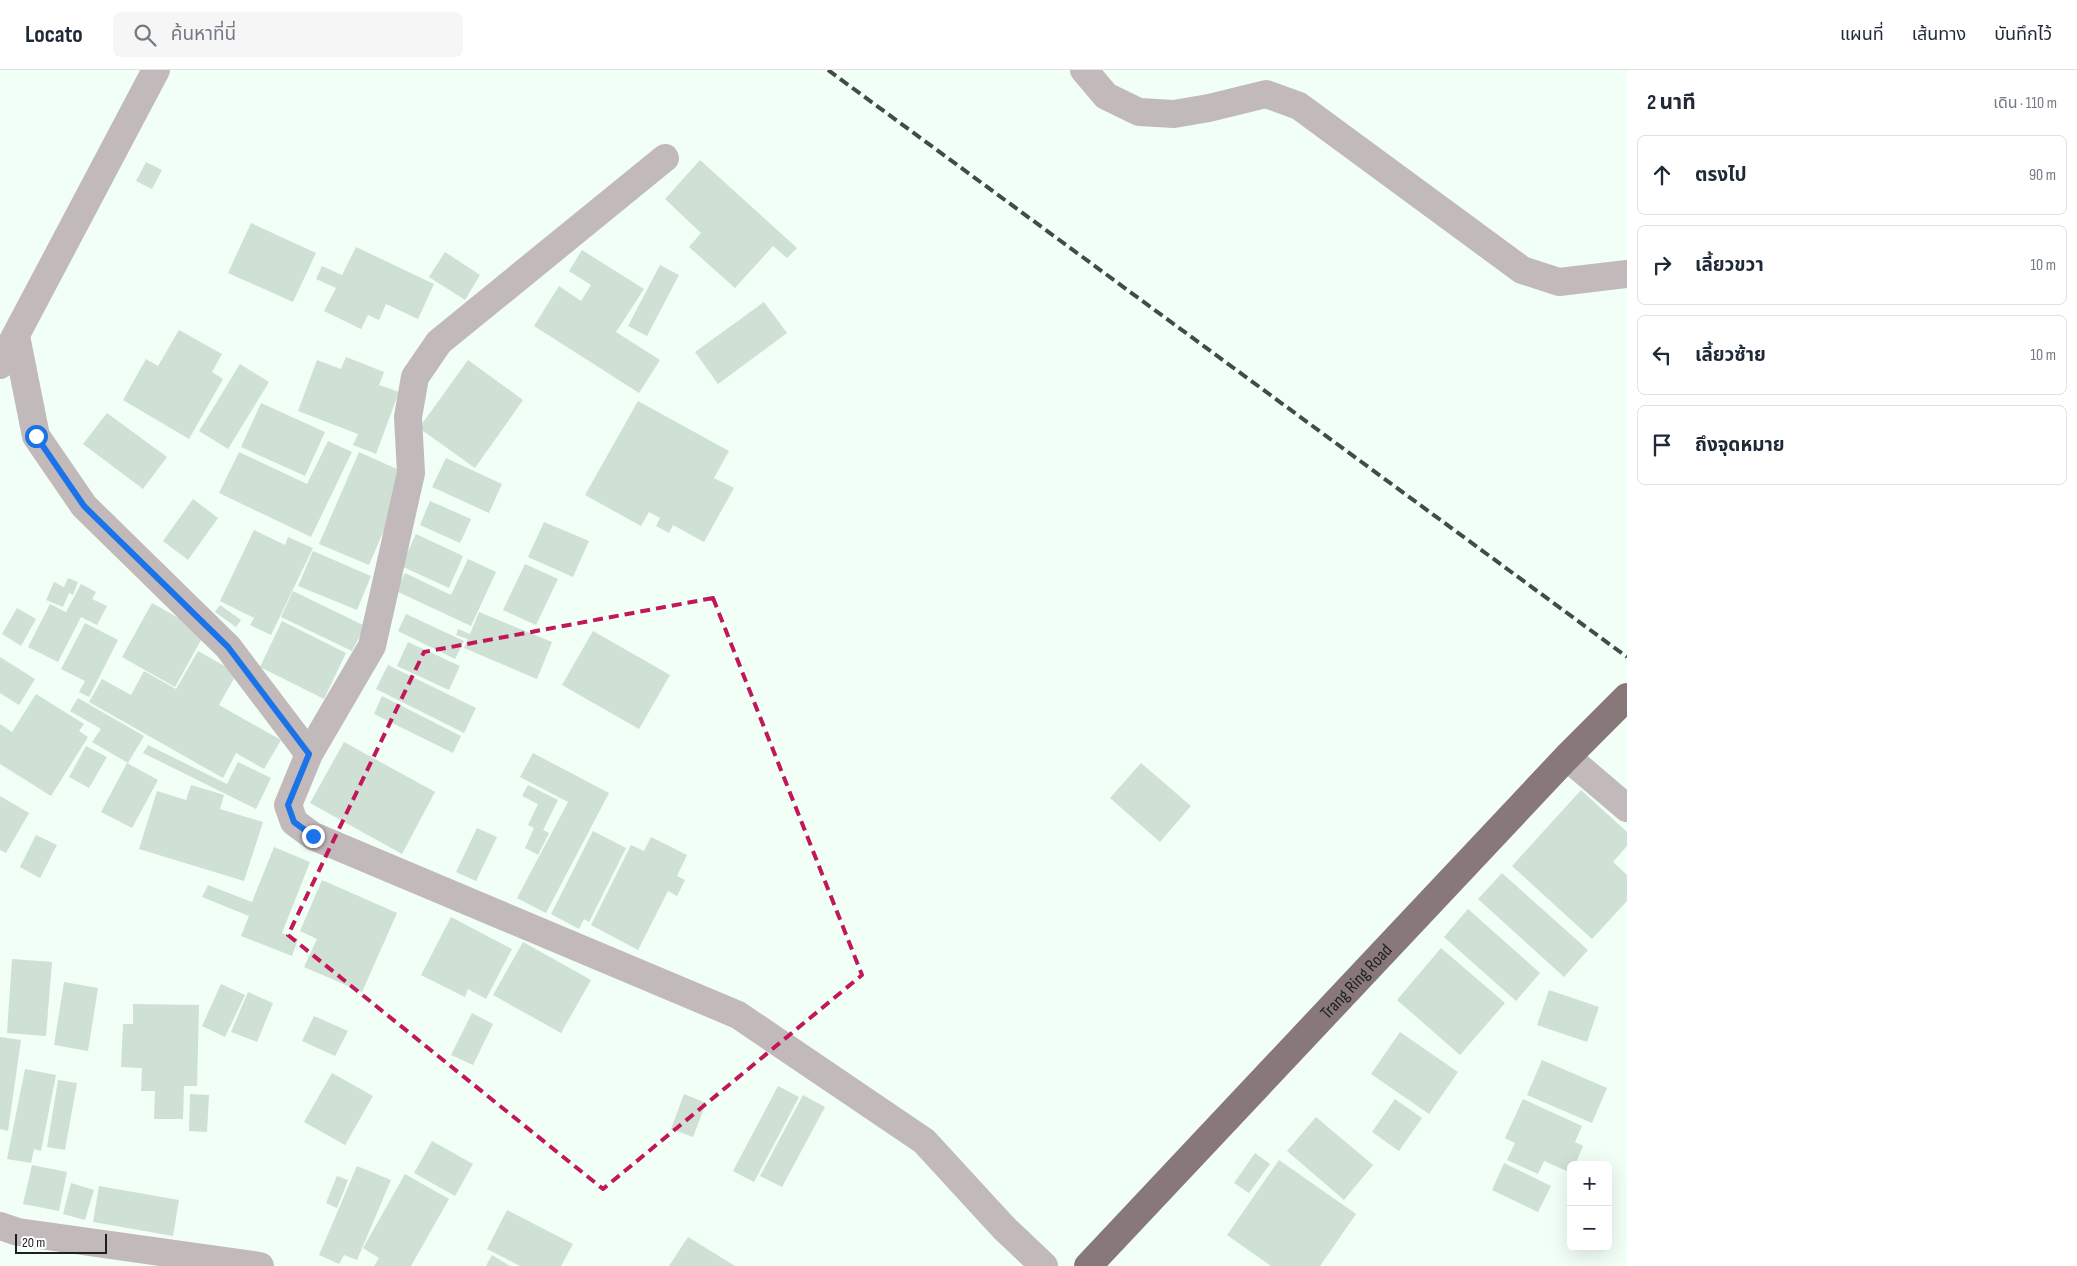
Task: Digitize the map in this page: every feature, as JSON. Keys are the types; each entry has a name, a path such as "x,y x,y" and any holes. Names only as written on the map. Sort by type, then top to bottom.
{"highway":[{"name":"Trang Ring Road","path":"1088,1266 1567,757 1627,698"}],"street":[{"path":"0,365 156,70"},
{"path":"1084,70 1106,96 1139,112 1174,114 1209,108 1266,94 1299,106 1522,270 1560,282 1627,274"},
{"path":"665,158 439,342 415,377 408,417 411,473 372,646 309,754 288,805 294,822 313,836 738,1015 924,1141 1004,1228 1044,1266"},
{"path":"16,336 36,436 84,506 228,647 309,754"},
{"path":"1567,757 1627,808"},
{"path":"0,1226 18,1232 260,1266"}],"highlighted area":[{"path":"713,598 862,975 603,1189 288,935 424,652"}],"building":[{"path":"700,160 797,248 787,258 773,246 735,288 689,247 701,233 665,199"},
{"path":"146,162 162,170 152,189 136,181"},
{"path":"251,223 316,253 293,302 228,273"},
{"path":"356,247 434,284 418,319 386,304 379,320 368,315 361,329 324,311 336,288 316,279 322,266 342,275"},
{"path":"582,250 644,289 616,332 660,360 639,393 534,326 559,286 581,301 591,285 569,271"},
{"path":"445,252 480,275 465,300 429,277"},
{"path":"660,265 679,275 647,336 628,326"},
{"path":"764,302 787,333 718,384 695,352"},
{"path":"179,330 222,354 212,372 223,379 189,439 123,400 146,359 158,366"},
{"path":"346,357 384,372 379,385 399,392 376,454 353,445 358,434 298,411 317,360 341,369"},
{"path":"468,360 523,400 475,468 419,428"},
{"path":"240,364 269,382 228,449 199,431"},
{"path":"638,401 729,451 714,478 734,488 704,542 673,525 669,533 656,526 660,518 649,512 641,526 585,495"},
{"path":"261,403 325,432 305,476 241,447"},
{"path":"107,413 167,457 143,489 83,444"},
{"path":"328,441 352,452 311,537 219,493 239,452 307,484"},
{"path":"359,452 408,474 369,565 319,544"},
{"path":"446,458 502,484 489,513 432,487"},
{"path":"193,499 218,518 188,560 163,541"},
{"path":"430,501 471,519 460,543 420,525"},
{"path":"544,522 589,541 573,577 528,557"},
{"path":"254,530 285,545 288,537 313,548 271,635 250,625 254,618 220,601"},
{"path":"416,534 463,556 449,588 401,566"},
{"path":"313,551 371,576 357,610 298,586"},
{"path":"468,559 496,572 471,626 396,591 405,573 451,595"},
{"path":"525,564 558,579 536,625 503,610"},
{"path":"68,578 78,582 73,595 69,593 63,607 46,600 54,582 64,587"},
{"path":"81,584 96,592 92,599 107,606 97,625 81,617 58,662 28,647 50,604 66,612"},
{"path":"293,591 365,626 352,651 281,617"},
{"path":"152,603 205,633 175,687 122,657"},
{"path":"220,605 241,620 236,627 215,612"},
{"path":"17,608 36,619 21,646 2,634"},
{"path":"479,612 552,642 537,679 464,648 468,639 456,635 458,629 470,634"},
{"path":"406,614 464,641 455,659 398,631"},
{"path":"282,621 346,653 324,699 260,667"},
{"path":"85,623 118,640 89,697 79,692 85,681 61,669"},
{"path":"593,631 670,675 639,729 562,685"},
{"path":"408,642 460,666 449,690 397,666"},
{"path":"198,651 237,673 219,705 281,740 264,769 236,753 223,778 89,702 102,679 131,695 144,671 176,689"},
{"path":"0,657 35,679 19,705 0,693"},
{"path":"388,665 476,708 464,733 376,689"},
{"path":"36,694 84,724 79,731 88,737 51,796 0,764 0,724 12,732"},
{"path":"382,696 461,736 453,753 374,714"},
{"path":"78,698 144,736 128,763 92,742 101,729 70,711"},
{"path":"344,742 435,792 402,854 310,803"},
{"path":"148,745 227,784 238,762 271,778 256,809 143,753"},
{"path":"86,746 107,757 89,788 69,777"},
{"path":"533,753 609,793 546,913 517,898 568,802 520,777"},
{"path":"127,763 158,780 132,828 101,812"},
{"path":"1141,763 1191,806 1160,842 1110,798"},
{"path":"191,785 224,795 220,809 263,822 244,881 139,849 157,791 186,800"},
{"path":"528,785 558,800 543,830 549,833 538,855 525,848 534,828 528,825 538,804 522,796"},
{"path":"1581,790 1627,832 1627,846 1613,862 1627,875 1627,901 1592,939 1512,866"},
{"path":"0,796 29,813 6,853 0,850"},
{"path":"477,828 497,837 476,881 456,872"},
{"path":"593,831 626,848 589,922 584,919 579,929 551,914"},
{"path":"36,835 57,845 40,878 20,867"},
{"path":"651,837 687,855 677,876 685,880 677,896 668,891 638,950 591,925 631,845 644,851"},
{"path":"274,847 310,862 282,933 298,939 292,956 241,936 249,916 202,897 208,885 252,902"},
{"path":"1502,873 1588,950 1564,977 1478,899"},
{"path":"322,880 397,913 362,992 304,967 317,939 300,931"},
{"path":"1468,909 1540,973 1516,1001 1444,937"},
{"path":"451,917 512,949 486,999 468,989 465,997 421,975"},
{"path":"523,942 591,980 561,1033 493,995"},
{"path":"1441,948 1505,1003 1460,1055 1397,1000"},
{"path":"12,959 52,962 46,1036 7,1033"},
{"path":"64,982 98,988 88,1051 54,1045"},
{"path":"221,984 245,995 225,1037 202,1026"},
{"path":"1549,990 1599,1007 1587,1042 1537,1025"},
{"path":"248,992 273,1003 257,1042 231,1032"},
{"path":"133,1004 199,1005 197,1086 184,1086 183,1119 154,1119 155,1091 141,1091 142,1068 121,1067 123,1024 133,1024"},
{"path":"472,1013 493,1024 473,1065 451,1055"},
{"path":"314,1016 348,1031 335,1056 302,1041"},
{"path":"1400,1032 1458,1072 1429,1114 1371,1074"},
{"path":"0,1037 21,1040 8,1131 0,1129"},
{"path":"1542,1060 1607,1088 1592,1123 1527,1095"},
{"path":"25,1069 56,1075 41,1151 34,1149 31,1163 7,1159"},
{"path":"332,1073 373,1096 345,1145 304,1122"},
{"path":"58,1080 77,1083 65,1150 47,1147"},
{"path":"778,1086 799,1097 754,1182 733,1171"},
{"path":"190,1094 209,1095 207,1132 189,1131"},
{"path":"684,1094 706,1103 693,1137 671,1129"},
{"path":"803,1095 825,1107 782,1187 760,1176"},
{"path":"1395,1099 1422,1118 1399,1151 1372,1132"},
{"path":"1523,1099 1582,1126 1575,1142 1583,1146 1577,1161 1567,1161 1567,1171 1544,1161 1538,1174 1507,1160 1515,1143 1505,1138"},
{"path":"1316,1117 1373,1165 1344,1200 1287,1151"},
{"path":"432,1141 473,1164 455,1196 414,1173"},
{"path":"1255,1153 1270,1164 1249,1193 1234,1183"},
{"path":"1279,1160 1356,1214 1320,1266 1271,1266 1227,1235"},
{"path":"1504,1163 1551,1186 1538,1212 1492,1190"},
{"path":"32,1165 67,1172 59,1211 23,1204"},
{"path":"357,1166 391,1180 357,1260 344,1255 339,1264 319,1255"},
{"path":"405,1174 449,1199 411,1266 374,1266 379,1258 363,1248"},
{"path":"337,1176 348,1180 337,1208 326,1203"},
{"path":"71,1183 94,1190 85,1220 63,1214"},
{"path":"99,1186 179,1200 173,1236 93,1222"},
{"path":"507,1210 573,1244 561,1266 520,1266 487,1249"},
{"path":"688,1237 735,1266 669,1266"},
{"path":"492,1255 510,1266 486,1266"}],"railway":[{"path":"828,70 1627,657"}],"route":[{"path":"36,436 84,506 228,647 309,754 288,805 294,822 313,836"}]}
